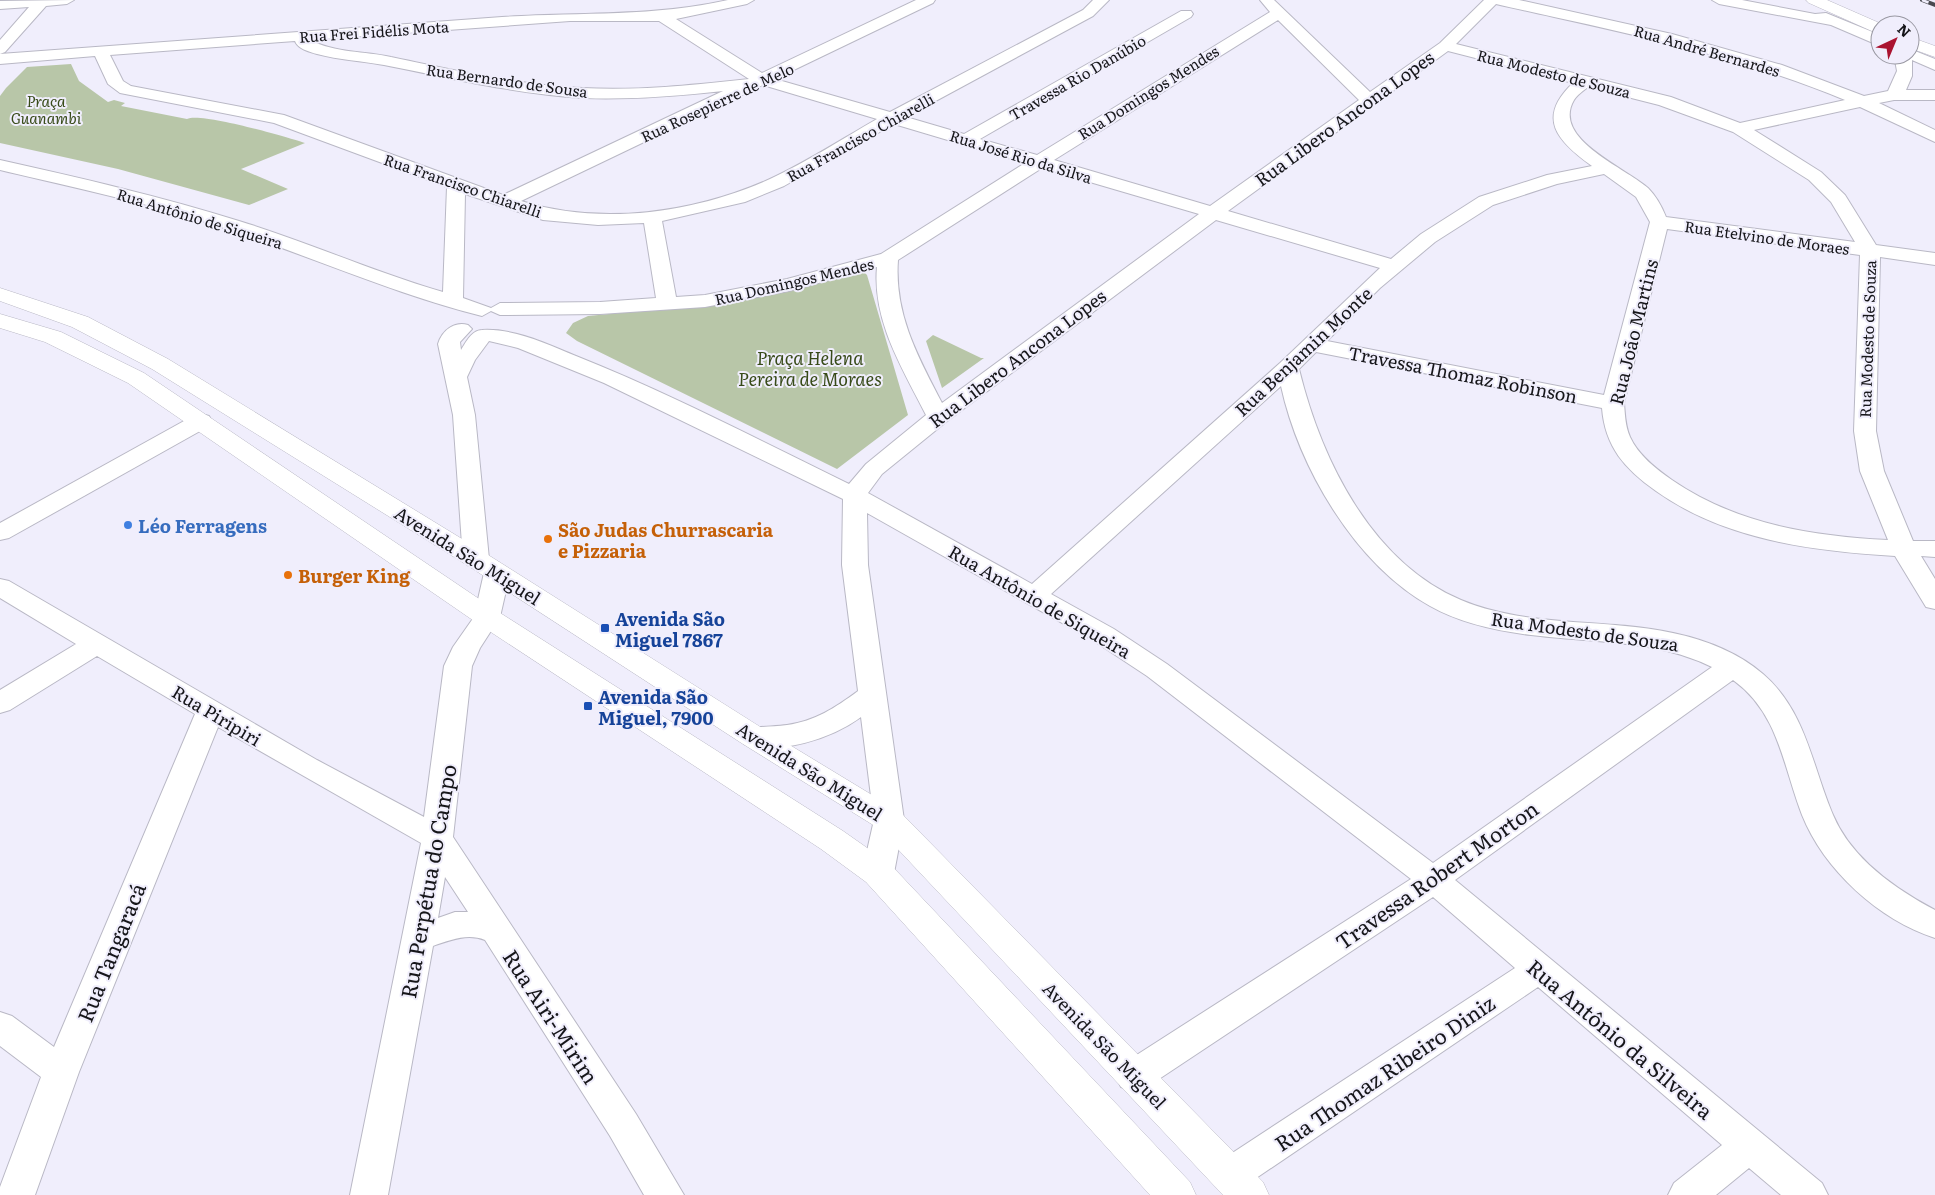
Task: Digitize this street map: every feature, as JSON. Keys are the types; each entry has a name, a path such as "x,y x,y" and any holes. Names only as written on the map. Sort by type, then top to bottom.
{"main road":[{"path":"1814,0 1870,25"},
{"path":"1920,46 1935,52"},
{"name":"Avenida São Miguel","path":"0,294 80,322 160,364 486,566 754,737 889,820 1239,1185"},
{"name":"Avenida São Miguel","path":"0,321 53,337 99,358 136,378 487,617 832,840 878,873 1176,1195"}],"street":[{"path":"0,5 67,0"},
{"name":"Rua Frei Fidélis Mota","path":"0,59 570,17 662,16 695,12 747,0"},
{"name":"Rua Rosepierre de Melo","path":"504,202 928,0"},
{"name":"Rua Francisco Chiarelli","path":"101,52 116,84 126,90 278,119 504,202 543,214 598,220 652,218 710,207 759,191 1088,14 1102,0"},
{"name":"Rua Libero Ancona Lopes","path":"855,496 862,482 874,469 938,417 1213,213 1445,46 1492,0"},
{"name":"Rua André Bernardes","path":"1498,0 1637,30 1732,54 1864,102 1935,137"},
{"path":"1719,0 1836,22"},
{"path":"1786,0 1870,37"},
{"path":"0,49 42,1"},
{"path":"1272,6 1368,100"},
{"name":"Rua Domingos Mendes","path":"502,316 705,301 748,294 836,274 888,258 1039,161 1272,6"},
{"name":"Travessa Rio Danúbio","path":"967,139 1186,14"},
{"name":"Rua José Rio da Silva","path":"662,16 759,82 967,139 1394,266"},
{"path":"373,58 430,27"},
{"name":"Rua Bernardo de Sousa","path":"292,36 307,45 373,58 516,85 582,93 662,92 759,82"},
{"name":"Rua Modesto de Souza","path":"1445,46 1665,101 1738,128 1815,176 1838,200 1870,251 1865,431 1872,471 1904,549 1935,601"},
{"path":"1920,58 1935,65"},
{"path":"1894,95 1903,83 1905,65"},
{"path":"1585,80 1563,100 1559,111 1560,121 1568,136 1583,151 1639,190 1649,201 1660,222"},
{"path":"1738,128 1894,95 1935,95"},
{"name":"Rua Antônio de Siqueira","path":"0,165 119,192 234,226 396,285 502,316 612,378"},
{"name":"Rua Benjamin Monte","path":"1035,595 1152,488 1288,368 1394,266 1428,238 1486,201 1553,179 1606,168"},
{"path":"453,301 456,184"},
{"path":"652,218 666,304"},
{"name":"Rua Etelvino de Moraes","path":"1660,222 1935,259"},
{"name":"Rua João Martins","path":"1660,222 1613,402 1614,420 1619,437 1628,454 1658,481 1692,502 1730,520 1790,537 1904,549 1935,549"},
{"path":"888,258 885,277 888,301 898,335 938,417"},
{"name":"Rua Antônio de Siqueira","path":"396,285 441,311 466,333 487,335 525,343 612,378 855,496 1035,595 1104,635 1157,670 1434,880"},
{"path":"457,376 465,359 487,335 508,328 502,316 466,316 460,327"},
{"name":"Rua Perpétua do Campo","path":"369,1195 437,838 458,666 467,646 487,617 486,566 464,415 449,344 460,327"},
{"name":"Travessa Thomaz Robinson","path":"1313,345 1613,402"},
{"name":"Rua Modesto de Souza","path":"1288,368 1300,418 1331,486 1370,540 1400,572 1439,600 1497,620 1541,628 1604,632 1677,643 1697,649 1734,666 1764,691 1781,712 1791,731 1818,816 1829,836 1851,865 1906,910 1935,926"},
{"path":"0,533 201,421"},
{"path":"855,496 855,565 889,820 878,873"},
{"name":"Rua Piripiri","path":"0,587 210,711 437,838"},
{"path":"0,703 97,643"},
{"name":"Travessa Robert Morton","path":"1134,1076 1434,880 1455,862 1734,666"},
{"path":"754,737 779,737 811,730 838,720 873,694"},
{"name":"Rua Tangaracá","path":"16,1195 61,1072 210,711"},
{"name":"Rua Airi-Mirim","path":"437,838 623,1125 665,1195"},
{"name":"Rua Antônio da Silveira","path":"1434,880 1538,970 1750,1145 1812,1192"},
{"path":"418,938 454,925 480,924 498,932"},
{"name":"Rua Thomaz Ribeiro Diniz","path":"1239,1185 1538,970"},
{"path":"0,1026 61,1072"},
{"path":"1687,1195 1750,1145"}],"green space":[{"name":"Praça Guanambi","path":"71,64 79,81 108,102 114,100 125,103 121,106 187,119 209,119 225,122 305,143 241,169 288,189 249,205 118,169 0,143 0,96 6,88 27,67"},
{"name":"Praça Helena Pereira de Moraes","path":"864,272 867,275 908,415 837,469 577,341 566,333 573,323 588,316 724,303 810,286"},
{"path":"933,335 984,358 942,388 926,341"}],"railway":[{"path":"1922,0 1935,5"}],"place":[{"name":"Léo Ferragens","path":"128,525"},
{"name":"São Judas Churrascaria e Pizzaria","path":"548,539"},
{"name":"Burger King","path":"288,575"},
{"name":"Avenida São Miguel 7867","path":"605,628"},
{"name":"Avenida São Miguel, 7900","path":"588,706"}]}
